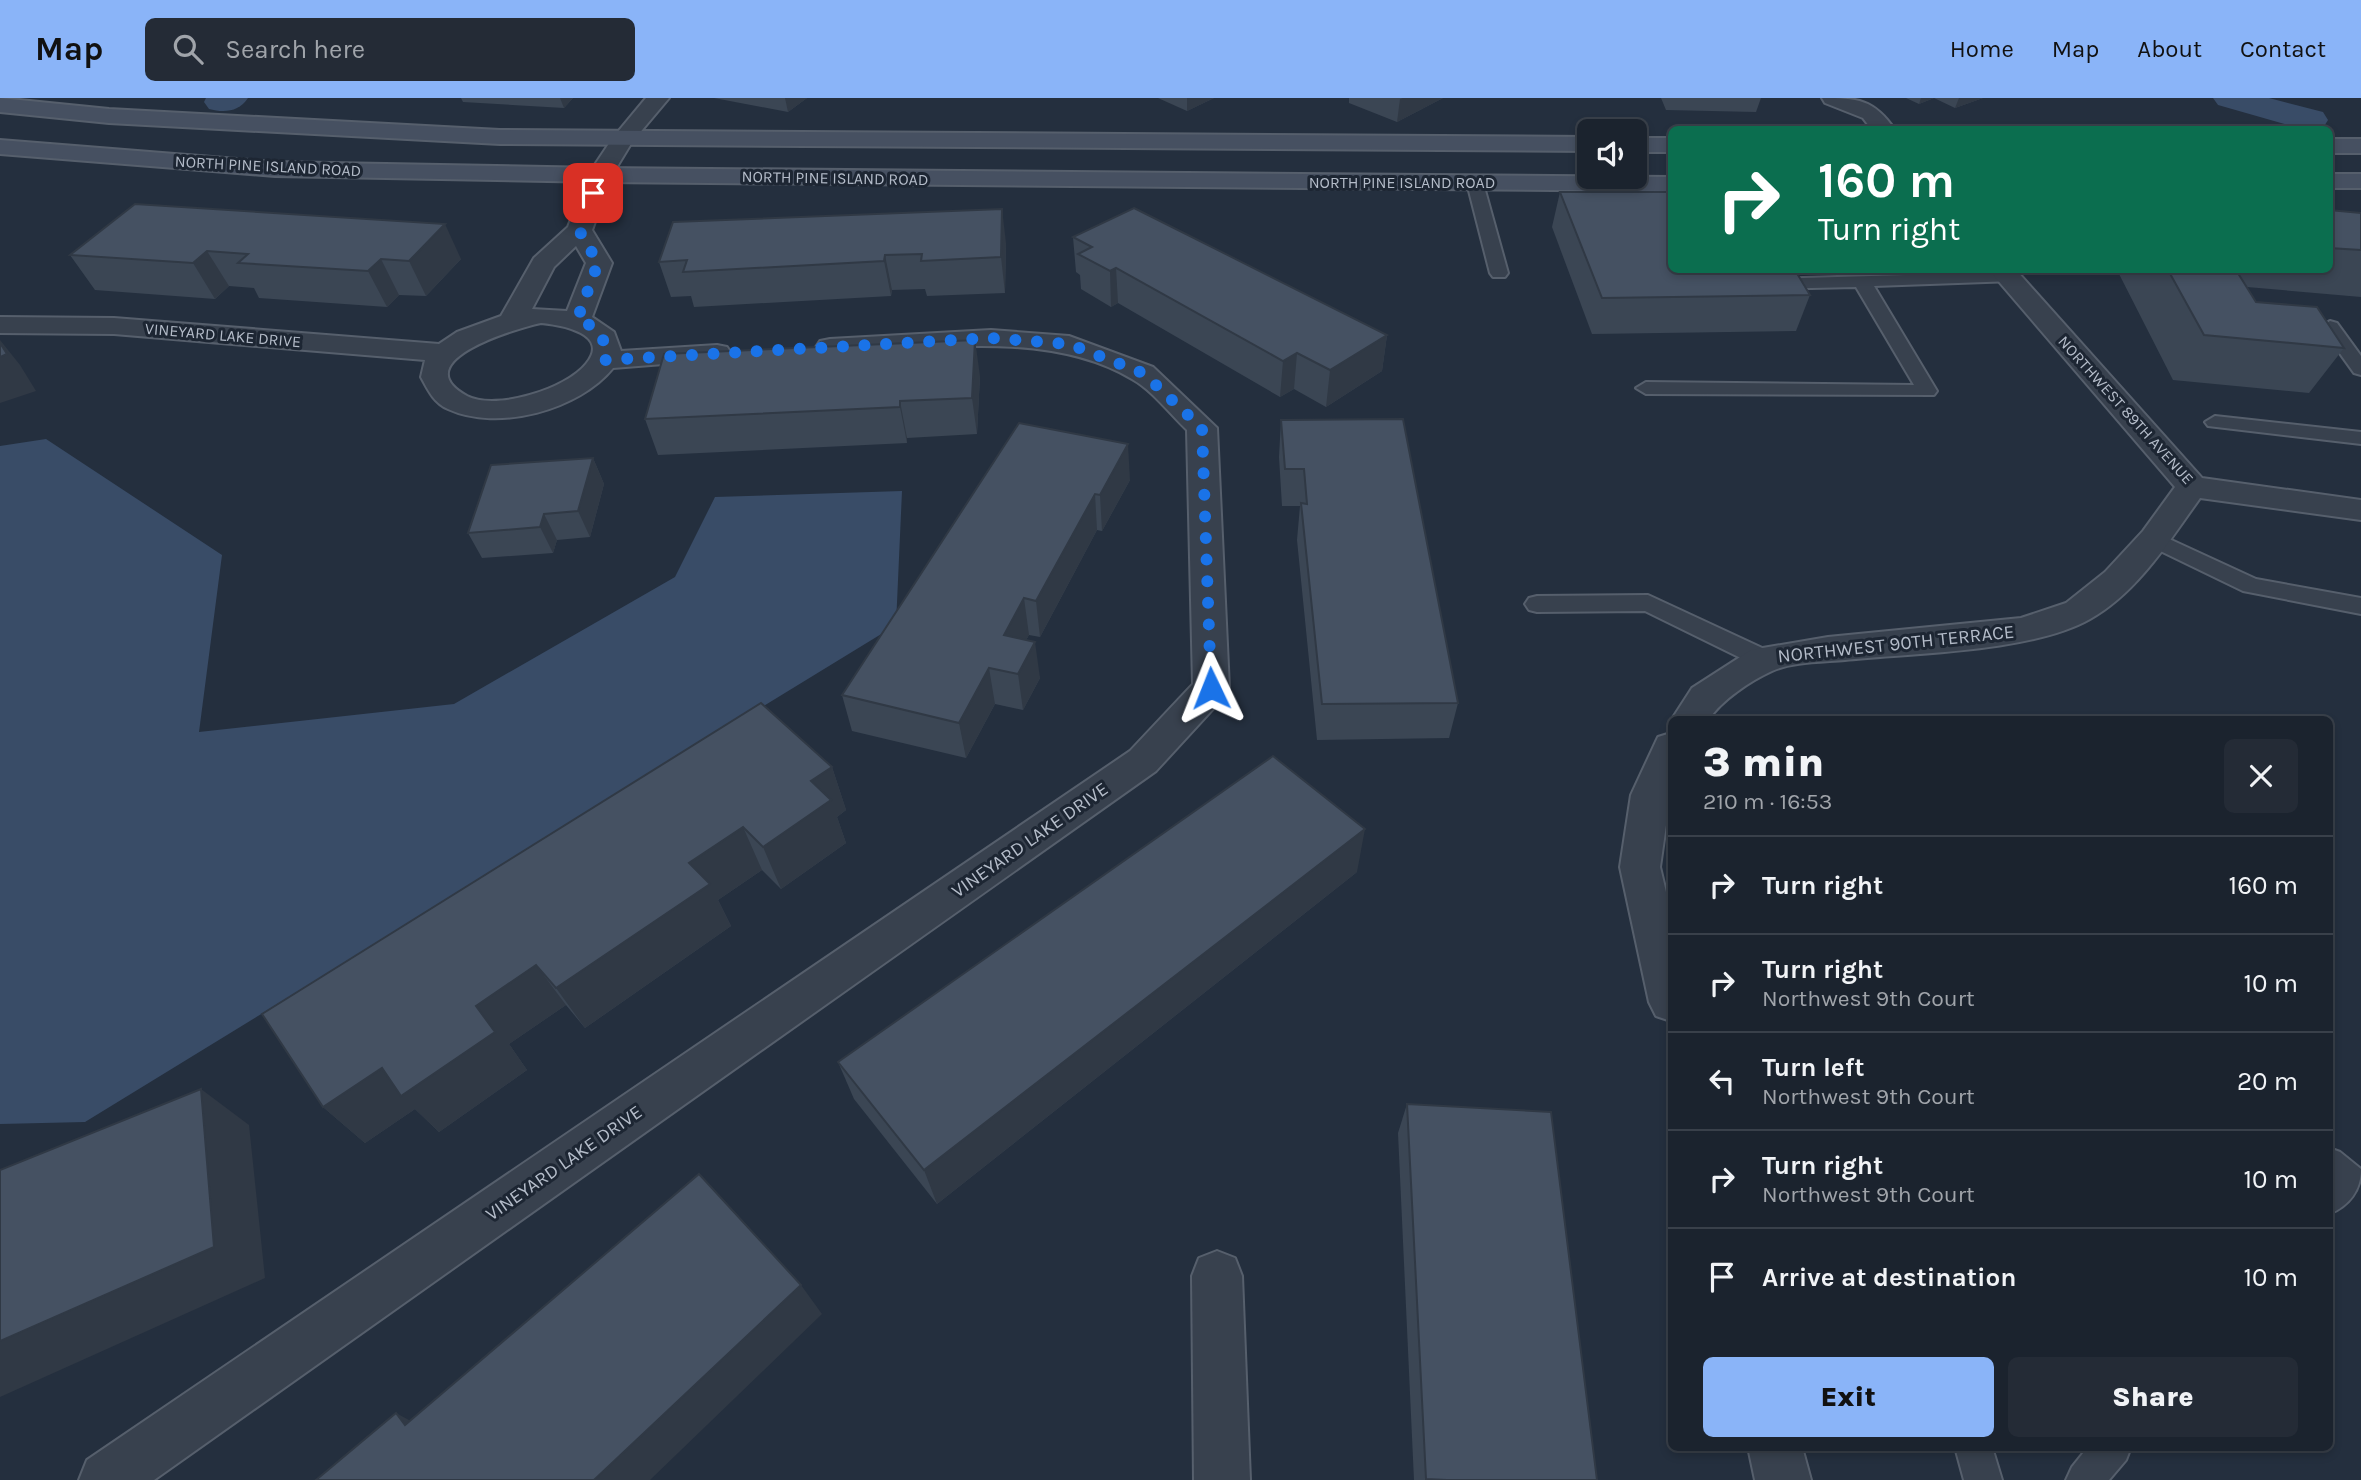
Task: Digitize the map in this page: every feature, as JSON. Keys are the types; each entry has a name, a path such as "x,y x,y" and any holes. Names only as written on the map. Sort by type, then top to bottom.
{"main road":[{"name":"NORTH PINE ISLAND ROAD","path":"0,105 109,116 341,130 623,138 1577,145"},
{"path":"1647,145 1668,145"},
{"path":"2333,146 2361,146"},
{"name":"NORTH PINE ISLAND ROAD","path":"0,147 275,169 600,175 1668,184"},
{"path":"2333,181 2361,181"}],"street":[{"path":"513,319 543,263 579,230 600,175 623,138 658,98"},
{"path":"1833,98 1871,113 1881,126"},
{"path":"577,320 598,263 579,230"},
{"name":"NORTHWEST 89TH AVENUE","path":"2005,273 2192,487 2361,510"},
{"path":"541,316 577,320 600,332 607,345 604,360 592,375 563,393 517,407 488,408 464,404 446,396 436,383 436,368 446,353 464,339 513,319 541,316"},
{"name":"VINEYARD LAKE DRIVE","path":"0,325 114,326 446,353"},
{"name":"VINEYARD LAKE DRIVE","path":"107,1480 1143,761 1211,688 1202,428 1143,373 1069,344 991,338 797,349"},
{"path":"604,360 756,351"},
{"name":"NORTHWEST 90TH TERRACE","path":"1692,716 1705,697 1764,659 1828,649 2024,630 2078,611 2118,580 2154,539 2192,487"},
{"path":"1668,754 1650,795 1640,867 1668,989"},
{"path":"1217,1276 1222,1480"},
{"path":"1776,1451 1783,1480"}],"lane":[{"path":"1475,183 1499,273"},
{"path":"1771,284 2005,273"},
{"path":"1646,388 1927,391 1862,281"},
{"path":"2330,327 2361,369"},
{"path":"2215,422 2361,438"},
{"path":"2154,539 2251,586 2361,606"},
{"path":"1537,604 1648,603 1764,659"},
{"path":"2333,1166 2348,1177 2333,1194"},
{"path":"1974,1451 1983,1480"},
{"path":"2085,1480 2110,1451"}],"water":[{"path":"46,439 222,555 199,732 454,704 675,577 715,497 902,491 896,625 85,1122 0,1124 0,446"}],"building":[{"path":"1560,192 1668,192 1668,273 1797,273 1810,295 1602,298"},
{"path":"135,204 445,224 409,261 381,259 368,271 238,263 248,254 207,251 193,263 70,255"},
{"path":"1134,208 1387,335 1330,370 1297,353 1283,361 1116,268 1110,271 1078,254 1092,247 1073,237"},
{"path":"1002,209 1001,257 921,261 922,254 885,255 884,261 683,272 687,260 659,262 673,222"},
{"path":"2333,210 2361,213 2361,250 2333,248"},
{"path":"2170,273 2238,273 2256,302 2317,307 2344,348 2204,335"},
{"path":"975,340 972,398 900,401 900,407 645,419 664,354"},
{"path":"0,343 7,354 0,357"},
{"path":"1403,419 1458,703 1322,704 1301,503 1307,504 1304,469 1285,469 1281,420"},
{"path":"1019,423 1128,444 1100,495 1095,494 1036,601 1024,598 1004,635 1035,642 1018,674 989,668 959,723 842,695"},
{"path":"593,458 578,511 544,514 540,527 468,533 491,465"},
{"path":"761,703 832,767 811,781 831,800 763,847 743,827 689,863 710,884 556,988 536,965 476,1006 495,1032 401,1096 382,1068 323,1107 262,1014"},
{"path":"1273,756 1365,829 924,1170 838,1062"},
{"path":"201,1089 214,1247 0,1341 0,1170"},
{"path":"1407,1104 1551,1112 1597,1480 1426,1479"},
{"path":"699,1174 801,1285 594,1480 316,1480 396,1413 405,1425"}],"waterway":[{"path":"221,102 231,98"},
{"path":"2230,98 2310,120"}],"route":[{"path":"593,193 579,230 598,263 577,320 600,332 607,345 604,360 991,338 1069,344 1143,373 1202,428 1211,688"}]}
